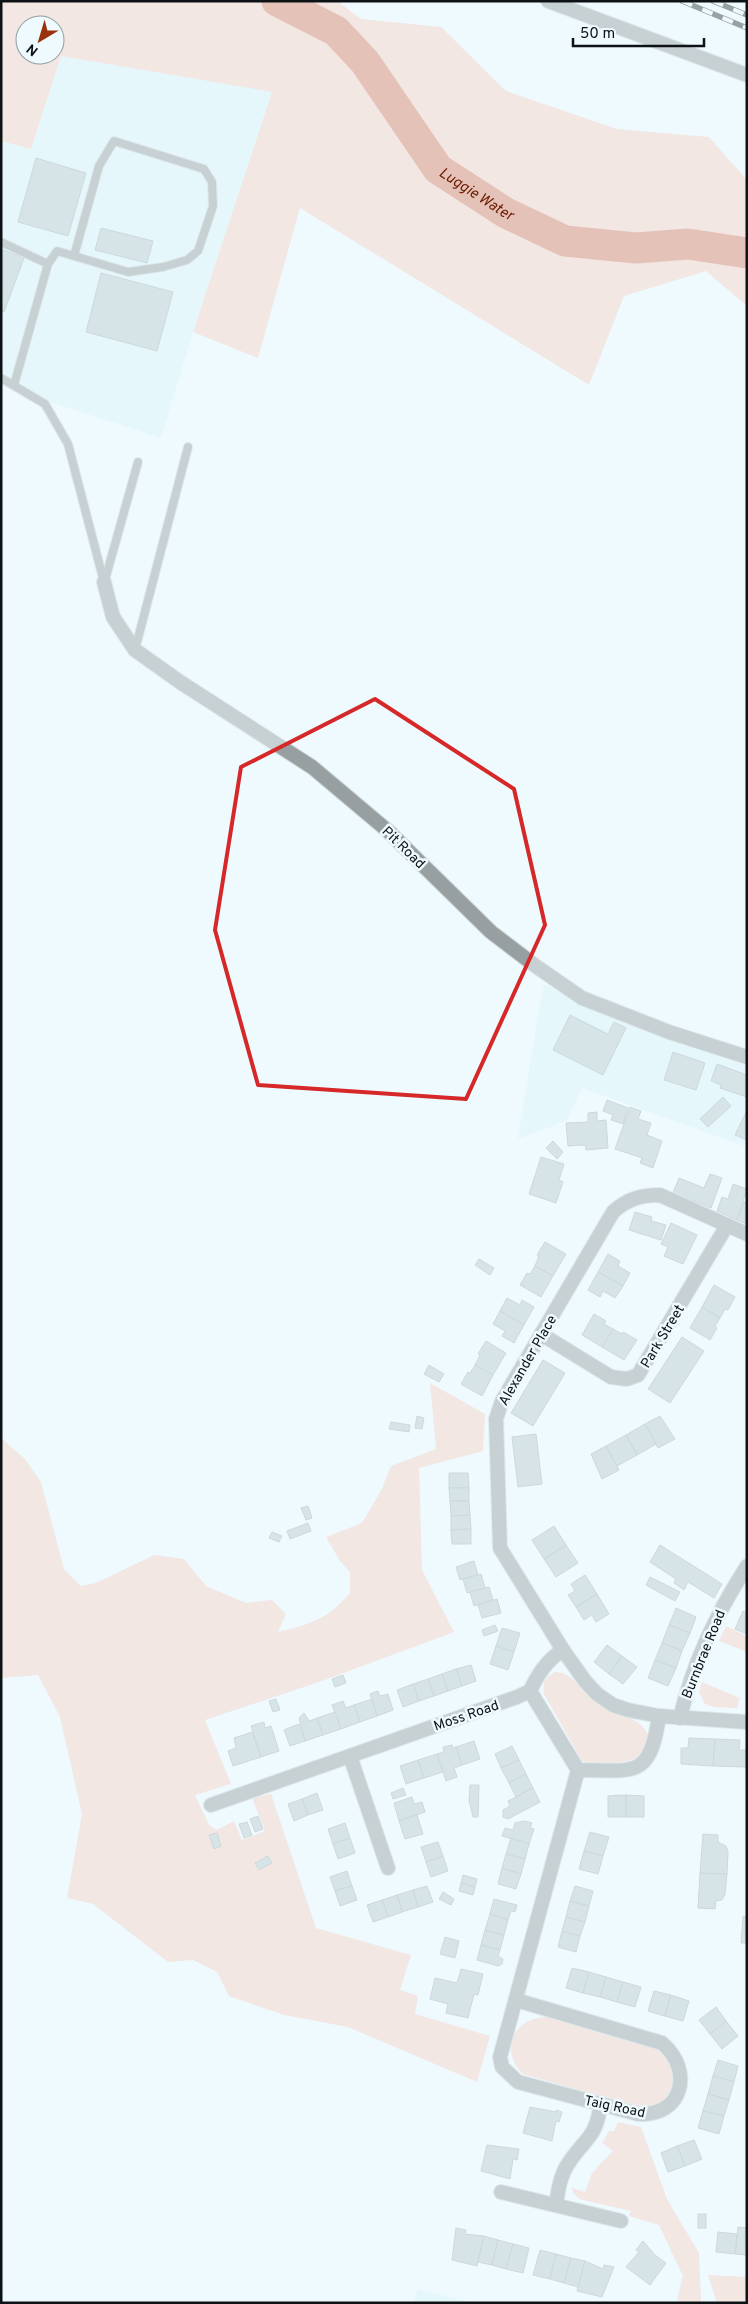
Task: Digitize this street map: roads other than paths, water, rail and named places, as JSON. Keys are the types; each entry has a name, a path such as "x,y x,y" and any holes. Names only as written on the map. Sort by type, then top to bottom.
{"street":[{"path":"548,1 747,75"},
{"name":"Pit Road","path":"104,582 113,617 135,650 180,682 312,767 388,831 491,932 582,998 669,1032 747,1057"},
{"name":"Alexander Place","path":"747,1234 726,1227 660,1195 648,1195 624,1202 613,1212 541,1334 502,1401 496,1419 498,1540 503,1556 585,1681 597,1694 613,1705 659,1716 747,1722"},
{"name":"Park Street","path":"541,1334 611,1377 627,1379 638,1375 726,1227"},
{"name":"Burnbrae Road","path":"680,1718 687,1686 712,1625 747,1566"},
{"path":"563,1650 551,1659 541,1671 530,1690 578,1770 629,1770 640,1766 653,1751 659,1716"},
{"name":"Moss Road","path":"211,1805 530,1690"},
{"path":"350,1756 388,1868"},
{"name":"Taig Road","path":"516,2000 607,2028 652,2039 671,2050 678,2061 681,2076 680,2088 668,2106 651,2115 638,2114 518,2082 502,2067 500,2057 578,1770"},
{"path":"556,2205 560,2184 567,2164 595,2129 601,2104"},
{"path":"501,2192 621,2221"}],"lane":[{"path":"14,385 48,264 56,251 128,272 163,267 187,260 198,251 213,206 212,182 204,169 114,141 98,166 74,256"},
{"path":"1,242 48,264"},
{"path":"1,378 45,404 68,444 104,582"},
{"path":"135,650 188,447"},
{"path":"104,582 138,462"}],"waterway":[{"name":"Luggie Water","path":"277,1 336,31 365,62 438,169 506,213 565,241 636,248 688,244 747,253"}],"railway":[{"path":"682,1 747,28"},
{"path":"713,1 747,15"}]}
